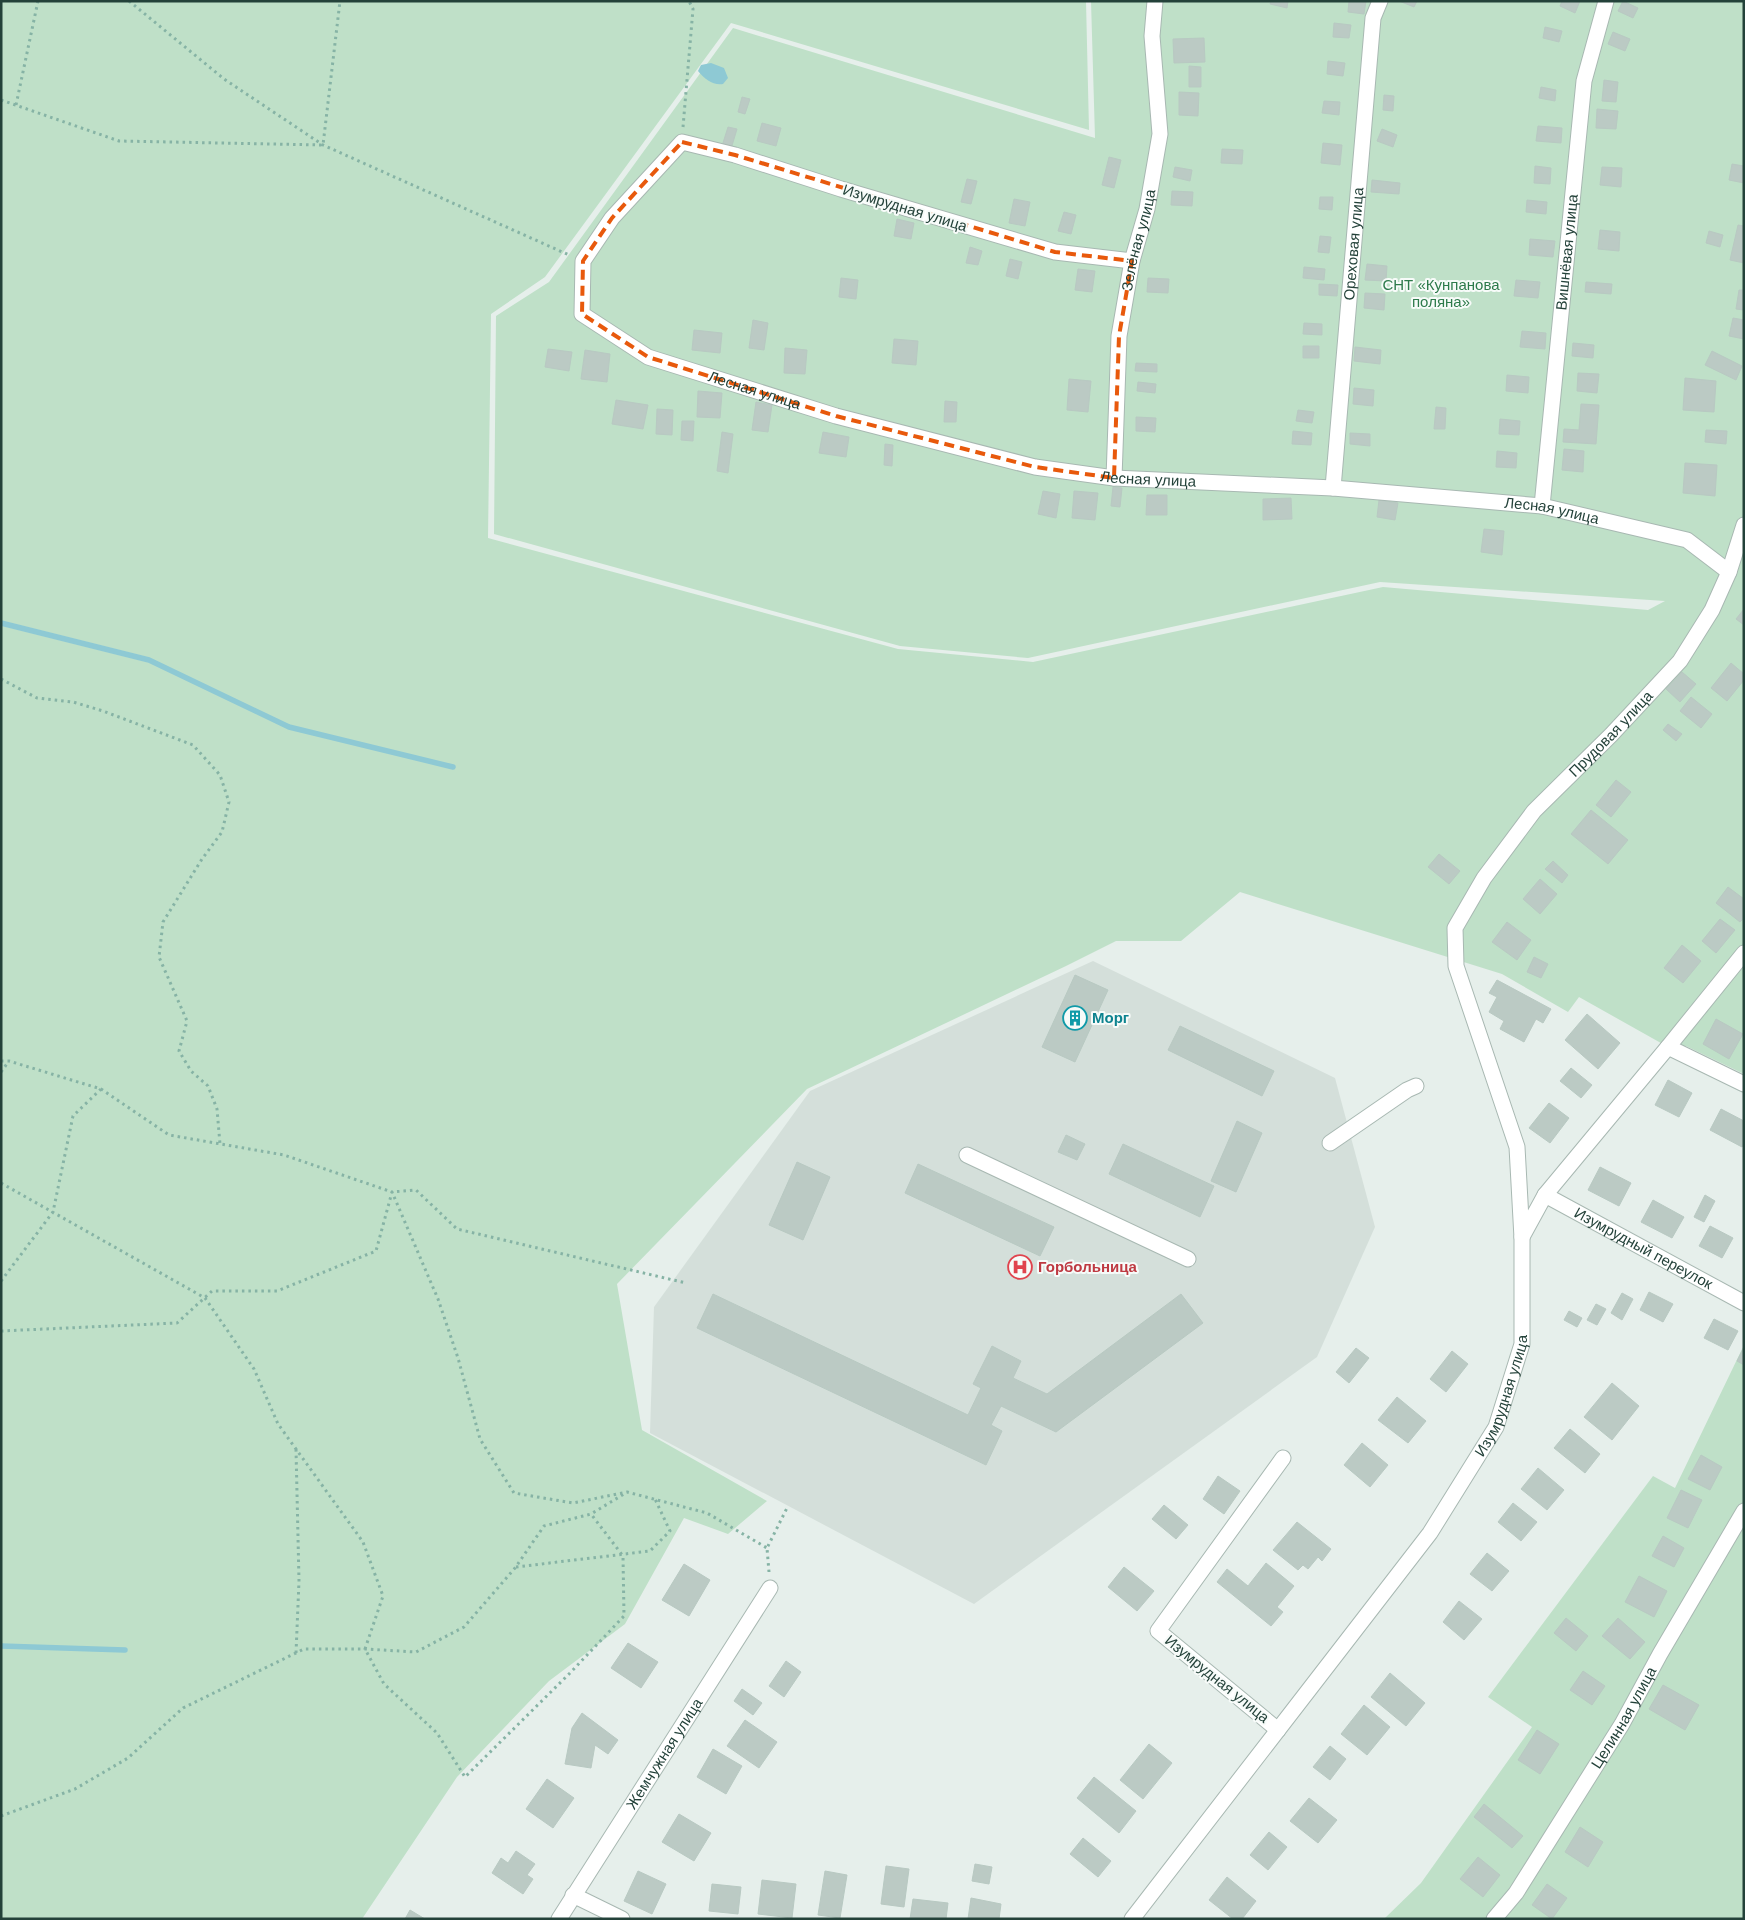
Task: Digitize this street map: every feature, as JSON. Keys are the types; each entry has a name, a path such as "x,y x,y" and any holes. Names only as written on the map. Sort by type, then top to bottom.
{"street":[{"name":"Зелёная улица","path":"1114,478 1119,336 1132,261 1147,209 1160,134 1152,36 1155,1"},
{"name":"Ореховая улица","path":"1333,488 1373,18 1380,1"},
{"name":"Вишнёвая улица","path":"1542,506 1584,81 1606,1"},
{"name":"Изумрудная улица","path":"682,142 735,154 841,189 1055,252 1132,261"},
{"path":"583,261 612,218 682,142"},
{"name":"Лесная улица","path":"583,261 582,314 648,357 836,416 1035,467 1114,478 1333,488 1542,506 1687,540 1729,572"},
{"name":"Прудовая улица","path":"1522,1238 1516,1147 1482,1055 1456,966 1455,928 1484,878 1534,811 1611,735 1680,660 1712,610 1729,572 1744,525"},
{"name":"Изумрудная улица","path":"1132,1919 1430,1533 1496,1428 1522,1344 1522,1238 1545,1195 1744,953"},
{"path":"1668,1047 1744,1084"},
{"path":"1330,1143 1407,1090 1416,1086"},
{"path":"967,1155 1188,1259"},
{"name":"Изумрудный переулок","path":"1545,1195 1744,1303"},
{"name":"Изумрудная улица","path":"1278,1730 1158,1631 1283,1458"},
{"name":"Целинная улица","path":"1494,1919 1516,1893 1622,1724 1660,1654 1744,1510"},
{"name":"Жемчужная улица","path":"559,1919 770,1588"},
{"path":"573,1895 622,1919"}],"path":[{"path":"16,105 38,1"},
{"path":"129,1 224,79 323,146 583,261"},
{"path":"323,146 340,1"},
{"path":"682,142 693,9 689,1"},
{"path":"1,100 120,141 323,146"},
{"path":"1,679 37,698 73,702 103,710 192,745 220,775 229,802 222,832 202,859 163,922 159,957 187,1021 178,1051 191,1071 208,1086 217,1109 220,1144"},
{"path":"1,1061 9,1061 101,1089 169,1135 284,1154 392,1192 416,1190 456,1229 686,1283"},
{"path":"1,1072 9,1061"},
{"path":"1,1281 53,1212 73,1116 101,1089"},
{"path":"1,1183 205,1298 254,1369 278,1424 363,1542 383,1596 366,1649 384,1684 437,1734 464,1777 570,1673 624,1616 623,1556 591,1514"},
{"path":"1,1331 177,1323 212,1291 277,1292 376,1251 392,1192"},
{"path":"392,1192 438,1299 458,1358 480,1439 514,1493 573,1503 627,1492 707,1513 767,1548"},
{"path":"296,1449 299,1581 296,1653"},
{"path":"1,1816 76,1789 128,1758 183,1708 304,1649 366,1649 416,1652 464,1628 515,1568 544,1526 591,1514 627,1492"},
{"path":"515,1568 623,1556 650,1551 670,1532 655,1499"},
{"path":"770,1588 767,1548 788,1506"}],"highlighted area":[{"path":"682,142 735,155 1055,252 1132,261 1119,336 1114,478 1035,467 836,416 648,357 582,314 583,261 612,218"}],"shaded area":[{"name":"Горбольница","path":"1093,961 1335,1078 1375,1227 1317,1357 974,1604 650,1433 654,1307 810,1091"}],"green space":[{"name":"СНТ «Кунпанова поляна»","path":"1,1 1086,1 1089,130 731,23 545,277 491,314 488,538 898,649 1033,662 1383,587 1648,610 1665,601 1380,582 1028,658 900,646 494,534 496,316 549,282 733,28 1095,138 1091,1 1744,1 1744,1074 1686,1046 1668,1047 1579,997 1568,1012 1502,974 1240,892 1181,941 1116,941 807,1089 617,1284 642,1430 767,1501 728,1534 684,1518 625,1624 549,1681 457,1777 362,1919 1,1919"},
{"path":"1744,1345 1744,1919 1384,1919 1421,1883 1532,1727 1488,1697 1653,1476 1675,1488"}],"water":[{"path":"711,63 724,68 728,78 723,84 709,81 698,71 701,65"}],"building":[{"path":"1271,1 1288,1 1287,8 1270,4"},
{"path":"1349,1 1366,1 1364,14 1348,12"},
{"path":"1399,1 1417,1 1414,7"},
{"path":"1562,1 1580,1 1575,13 1560,6"},
{"path":"1623,1 1638,8 1633,18 1618,11"},
{"path":"1334,23 1351,25 1349,38 1333,37"},
{"path":"1545,27 1562,31 1559,42 1543,38"},
{"path":"1613,32 1630,39 1625,51 1608,44"},
{"path":"1204,38 1205,62 1174,63 1173,39"},
{"path":"1328,61 1345,63 1343,76 1327,74"},
{"path":"1189,66 1201,67 1201,87 1189,87"},
{"path":"1604,80 1618,82 1616,102 1602,101"},
{"path":"1541,87 1556,90 1555,101 1539,98"},
{"path":"1179,92 1199,93 1198,116 1179,115"},
{"path":"1384,95 1394,96 1393,111 1383,110"},
{"path":"742,97 750,99 745,114 738,112"},
{"path":"1324,101 1340,102 1339,115 1322,113"},
{"path":"1597,109 1618,111 1616,129 1596,128"},
{"path":"762,123 781,128 776,146 757,141"},
{"path":"1538,126 1562,128 1561,143 1536,141"},
{"path":"728,127 737,129 731,149 722,146"},
{"path":"1382,129 1397,135 1393,147 1377,141"},
{"path":"1323,143 1342,145 1340,165 1321,163"},
{"path":"1222,149 1243,150 1242,164 1221,163"},
{"path":"1109,157 1121,160 1114,188 1102,185"},
{"path":"1732,164 1744,166 1744,183 1729,180"},
{"path":"1535,166 1551,168 1550,184 1534,183"},
{"path":"1175,167 1192,170 1190,181 1173,177"},
{"path":"1602,167 1622,168 1621,187 1600,185"},
{"path":"967,179 977,181 971,204 961,202"},
{"path":"1372,180 1400,183 1399,194 1371,192"},
{"path":"1172,191 1193,192 1192,206 1171,205"},
{"path":"1320,197 1333,197 1332,210 1319,209"},
{"path":"1014,199 1030,202 1025,226 1009,223"},
{"path":"1527,200 1547,202 1546,214 1526,212"},
{"path":"1064,212 1076,215 1071,234 1058,231"},
{"path":"897,219 914,223 911,239 894,236"},
{"path":"1738,225 1744,226 1744,263 1730,260"},
{"path":"1600,230 1620,232 1619,251 1598,249"},
{"path":"1709,231 1723,235 1720,247 1706,243"},
{"path":"1320,236 1331,237 1329,253 1318,252"},
{"path":"1530,239 1555,241 1553,257 1529,255"},
{"path":"970,247 982,251 978,265 966,263"},
{"path":"1010,259 1022,262 1018,279 1006,276"},
{"path":"1367,264 1387,266 1386,281 1365,280"},
{"path":"1304,267 1325,269 1324,280 1303,278"},
{"path":"1078,269 1095,271 1092,292 1075,290"},
{"path":"841,278 858,280 856,299 839,297"},
{"path":"1148,278 1169,279 1168,293 1147,292"},
{"path":"1516,280 1540,282 1538,298 1514,296"},
{"path":"1586,282 1612,284 1611,294 1585,292"},
{"path":"1319,284 1338,285 1337,296 1319,295"},
{"path":"1739,290 1744,290 1744,310 1736,309"},
{"path":"1365,293 1385,294 1384,310 1364,308"},
{"path":"1733,318 1744,320 1744,339 1729,336"},
{"path":"753,320 768,323 764,350 749,348"},
{"path":"1304,323 1322,324 1322,335 1303,334"},
{"path":"694,330 722,333 720,353 692,350"},
{"path":"1522,331 1546,333 1545,349 1520,347"},
{"path":"894,339 918,341 916,365 892,363"},
{"path":"1573,343 1594,345 1593,358 1572,356"},
{"path":"1303,346 1319,346 1319,358 1303,358"},
{"path":"1355,347 1381,350 1380,364 1354,361"},
{"path":"785,348 807,350 805,374 784,373"},
{"path":"548,349 572,352 569,371 545,367"},
{"path":"585,350 610,354 607,382 581,379"},
{"path":"1712,351 1742,366 1736,380 1705,365"},
{"path":"1136,363 1157,364 1157,372 1135,371"},
{"path":"1578,373 1599,374 1597,393 1577,391"},
{"path":"1507,375 1529,377 1528,393 1506,391"},
{"path":"1685,378 1716,381 1714,412 1683,410"},
{"path":"1069,379 1091,381 1088,412 1067,410"},
{"path":"1138,382 1156,384 1155,393 1137,391"},
{"path":"1354,388 1374,390 1373,406 1353,404"},
{"path":"698,391 722,393 720,418 697,417"},
{"path":"616,400 648,405 643,429 612,424"},
{"path":"945,401 957,402 956,422 944,422"},
{"path":"756,402 772,405 768,432 752,430"},
{"path":"1581,404 1599,405 1596,444 1563,442 1564,429 1579,430"},
{"path":"1436,407 1446,408 1445,429 1434,429"},
{"path":"657,409 673,410 672,435 656,434"},
{"path":"1298,410 1314,412 1312,423 1296,421"},
{"path":"1136,417 1156,418 1155,432 1136,431"},
{"path":"1500,419 1520,421 1519,435 1499,434"},
{"path":"682,421 694,421 693,441 681,440"},
{"path":"1706,430 1727,431 1726,444 1705,442"},
{"path":"1293,431 1312,433 1311,445 1292,444"},
{"path":"722,432 733,434 728,473 717,471"},
{"path":"823,432 849,437 846,457 819,453"},
{"path":"1350,433 1370,434 1370,446 1350,444"},
{"path":"885,444 893,445 892,466 884,465"},
{"path":"1564,449 1584,451 1583,472 1562,470"},
{"path":"1497,451 1517,453 1516,468 1496,467"},
{"path":"1685,463 1717,465 1715,496 1683,493"},
{"path":"1113,487 1122,488 1120,507 1111,506"},
{"path":"1043,491 1060,494 1056,518 1038,514"},
{"path":"1074,491 1098,493 1095,520 1072,518"},
{"path":"1147,495 1167,495 1167,515 1146,515"},
{"path":"1291,498 1292,519 1263,520 1263,499"},
{"path":"1379,500 1398,503 1395,520 1377,517"},
{"path":"1484,529 1504,531 1502,555 1481,552"},
{"path":"1744,609 1744,625 1736,619"},
{"path":"1731,663 1744,674 1744,680 1727,701 1711,688"},
{"path":"1682,672 1696,684 1680,702 1666,689"},
{"path":"1691,697 1712,714 1701,728 1680,711"},
{"path":"1668,724 1682,734 1676,741 1663,730"},
{"path":"1616,780 1631,792 1611,817 1596,805"},
{"path":"1591,810 1628,840 1608,864 1571,834"},
{"path":"1439,854 1460,871 1449,884 1428,867"},
{"path":"1553,861 1568,875 1562,883 1545,869"},
{"path":"1540,879 1557,894 1540,914 1523,899"},
{"path":"1728,887 1744,899 1744,918 1740,922 1716,903"},
{"path":"1720,919 1735,930 1716,953 1702,941"},
{"path":"1507,922 1531,940 1517,960 1492,942"},
{"path":"1682,945 1701,961 1683,983 1664,968"},
{"path":"1534,957 1548,964 1541,978 1527,972"},
{"name":"Морг","path":"1075,975 1108,990 1075,1062 1042,1047"},
{"path":"1497,980 1551,1009 1543,1023 1536,1019 1524,1042 1500,1029 1504,1021 1489,1012 1497,997 1489,993"},
{"path":"1587,1014 1620,1043 1598,1069 1565,1040"},
{"path":"1716,1019 1743,1034 1729,1059 1703,1044"},
{"path":"1180,1026 1274,1071 1262,1096 1168,1050"},
{"path":"1571,1068 1592,1085 1581,1098 1560,1081"},
{"path":"1668,1080 1692,1093 1679,1117 1655,1105"},
{"path":"1549,1103 1569,1118 1550,1143 1529,1128"},
{"path":"1721,1109 1744,1121 1744,1144 1742,1147 1710,1130"},
{"path":"1237,1121 1262,1133 1236,1192 1211,1181"},
{"path":"1066,1135 1085,1144 1077,1160 1058,1152"},
{"path":"1123,1144 1214,1186 1200,1217 1109,1174"},
{"path":"797,1162 830,1177 803,1240 769,1225"},
{"path":"918,1164 1054,1227 1040,1256 905,1193"},
{"path":"1600,1167 1631,1183 1619,1206 1588,1190"},
{"path":"1705,1195 1715,1201 1704,1222 1694,1217"},
{"path":"1653,1200 1684,1217 1672,1238 1641,1222"},
{"path":"1710,1226 1733,1238 1722,1258 1699,1246"},
{"path":"1649,1292 1673,1304 1663,1322 1640,1310"},
{"path":"1622,1293 1633,1299 1622,1320 1611,1313"},
{"path":"713,1294 968,1415 981,1388 973,1384 992,1346 1021,1361 1013,1378 1047,1394 1181,1294 1203,1323 1056,1432 1001,1406 991,1425 1002,1431 986,1465 697,1328"},
{"path":"1596,1304 1606,1309 1597,1325 1587,1320"},
{"path":"1569,1311 1582,1318 1577,1327 1564,1320"},
{"path":"1714,1319 1738,1331 1728,1350 1704,1338"},
{"path":"1744,1347 1744,1365 1737,1361"},
{"path":"1356,1348 1369,1358 1349,1383 1336,1372"},
{"path":"1452,1351 1468,1364 1446,1392 1430,1379"},
{"path":"1612,1383 1639,1406 1612,1440 1584,1417"},
{"path":"1397,1397 1426,1421 1408,1443 1378,1420"},
{"path":"1570,1429 1600,1454 1585,1473 1554,1448"},
{"path":"1362,1443 1388,1465 1370,1487 1344,1465"},
{"path":"1701,1455 1722,1467 1710,1490 1688,1479"},
{"path":"1538,1468 1564,1490 1547,1510 1521,1489"},
{"path":"1218,1476 1240,1491 1224,1514 1203,1499"},
{"path":"1681,1490 1702,1500 1688,1528 1667,1518"},
{"path":"1513,1503 1537,1522 1521,1541 1498,1522"},
{"path":"1164,1505 1188,1525 1176,1539 1152,1519"},
{"path":"1297,1522 1331,1549 1322,1561 1318,1557 1308,1569 1303,1565 1298,1570 1273,1550"},
{"path":"1663,1536 1684,1548 1674,1567 1652,1556"},
{"path":"1487,1553 1509,1571 1492,1591 1470,1574"},
{"path":"1266,1563 1294,1586 1277,1607 1283,1612 1271,1626 1217,1582 1227,1569 1248,1586"},
{"path":"684,1564 710,1580 689,1616 662,1600"},
{"path":"1124,1567 1154,1591 1137,1611 1108,1587"},
{"path":"1639,1576 1667,1591 1654,1617 1625,1602"},
{"path":"1459,1601 1482,1619 1464,1640 1443,1622"},
{"path":"1566,1618 1588,1636 1576,1651 1554,1633"},
{"path":"1618,1618 1645,1642 1630,1659 1602,1636"},
{"path":"628,1643 658,1662 641,1688 611,1668"},
{"path":"786,1661 801,1672 784,1697 769,1686"},
{"path":"1583,1671 1605,1686 1592,1705 1570,1690"},
{"path":"1390,1673 1425,1703 1406,1726 1371,1697"},
{"path":"1663,1685 1699,1705 1685,1730 1649,1709"},
{"path":"742,1689 762,1703 753,1715 734,1701"},
{"path":"1364,1705 1390,1727 1367,1755 1341,1734"},
{"path":"582,1713 618,1740 608,1754 595,1745 591,1768 565,1764 572,1728"},
{"path":"745,1720 777,1742 759,1768 727,1746"},
{"path":"1537,1730 1559,1744 1540,1774 1518,1760"},
{"path":"1149,1744 1172,1763 1143,1799 1120,1780"},
{"path":"1330,1746 1346,1759 1330,1780 1313,1767"},
{"path":"713,1749 742,1766 726,1794 697,1777"},
{"path":"1094,1777 1136,1811 1119,1833 1077,1798"},
{"path":"547,1779 574,1798 553,1828 526,1809"},
{"path":"1309,1798 1337,1820 1318,1843 1290,1821"},
{"path":"1484,1804 1523,1836 1512,1848 1474,1817"},
{"path":"679,1814 711,1833 694,1861 662,1842"},
{"path":"1580,1827 1603,1842 1588,1867 1565,1852"},
{"path":"1269,1832 1287,1847 1268,1870 1250,1855"},
{"path":"1083,1838 1111,1861 1098,1877 1070,1854"},
{"path":"516,1851 535,1864 527,1875 533,1879 523,1894 492,1873 501,1858 508,1863"},
{"path":"1478,1857 1500,1875 1483,1897 1460,1879"},
{"path":"975,1864 992,1867 989,1884 972,1881"},
{"path":"886,1866 909,1869 904,1907 881,1904"},
{"path":"638,1871 666,1884 652,1914 624,1901"},
{"path":"825,1871 847,1875 840,1918 818,1915"},
{"path":"1227,1877 1256,1901 1242,1919 1233,1919 1209,1900"},
{"path":"762,1880 796,1884 792,1918 758,1914"},
{"path":"712,1884 741,1887 738,1914 709,1911"},
{"path":"1547,1884 1567,1898 1552,1919 1532,1905"},
{"path":"971,1898 1001,1904 999,1919 968,1919"},
{"path":"913,1899 948,1903 946,1919 910,1919"},
{"path":"410,1910 425,1919 405,1919"}],"waterway":[{"path":"1,623 149,660 289,727 453,767"},
{"path":"1,1646 125,1650"}],"place":[{"name":"Морг","path":"1075,1018"},
{"name":"Горбольница","path":"1020,1267"}]}
